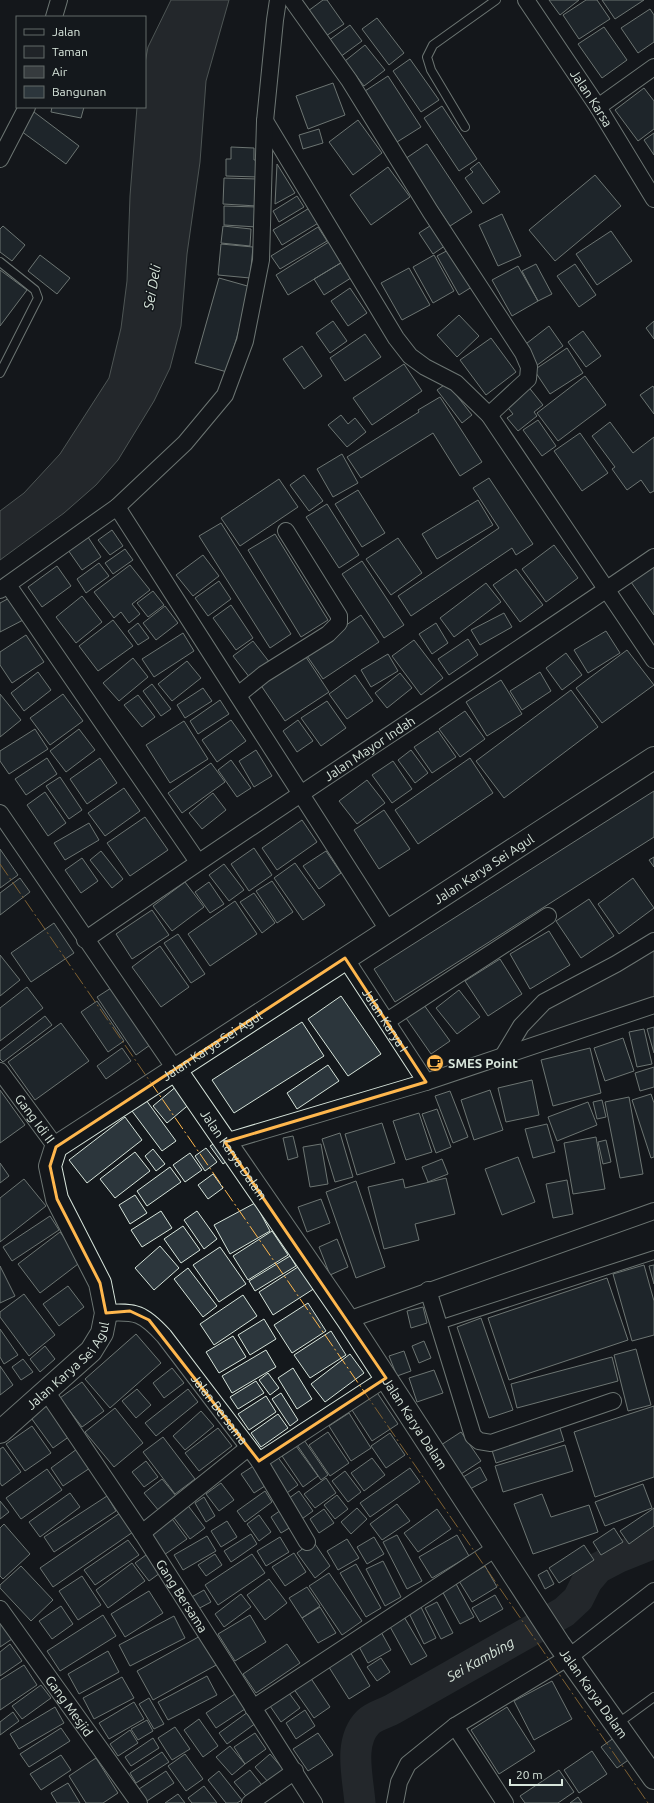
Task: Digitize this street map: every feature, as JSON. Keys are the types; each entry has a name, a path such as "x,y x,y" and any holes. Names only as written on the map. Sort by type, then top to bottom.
{"main road":[{"name":"Jalan Karya Sei Agul","path":"0,1432 91,1351 102,1333 106,1313 100,1283 57,1199 50,1166 56,1147 654,758"},
{"name":"Jalan Karya Dalam","path":"174,1069 348,1320 564,1651 654,1778"}],"street":[{"path":"54,16 59,0"},
{"path":"198,862 4,587 117,507 185,443 225,395 245,341 261,260 265,121 274,20 278,0"},
{"path":"292,0 349,80 526,360 529,367 528,379 489,415"},
{"name":"Jalan Karsa","path":"526,0 598,107 654,199"},
{"path":"598,107 654,67"},
{"path":"0,159 27,108"},
{"path":"265,121 396,338 410,356 425,367 456,383 489,415 654,660"},
{"path":"117,507 388,930"},
{"path":"238,695 264,674 328,634 339,623 339,616 286,531"},
{"name":"Jalan Mayor Indah","path":"85,940 198,862 302,794 654,557"},
{"path":"0,813 174,1069"},
{"path":"387,1021 548,916"},
{"path":"503,1056 521,1026 544,1002 616,964 654,941"},
{"name":"Jalan Karya I","path":"345,958 426,1082"},
{"path":"225,1142 426,1082 654,1005"},
{"name":"Gang Idi II","path":"0,1071 56,1147"},
{"path":"348,1320 428,1290 654,1211"},
{"path":"428,1290 473,1436 479,1441 491,1443 613,1401"},
{"name":"Jalan Bersama","path":"106,1313 130,1311 149,1320 164,1336 259,1461 307,1542"},
{"path":"259,1461 386,1378"},
{"name":"Gang Bersama","path":"46,1391 142,1533 314,1803"},
{"path":"142,1533 248,1448"},
{"path":"253,1708 496,1548"},
{"path":"395,1803 399,1782 408,1764 455,1726 654,1591"},
{"name":"Gang Mesjid","path":"0,1609 139,1803"},
{"path":"455,1726 505,1803"},
{"path":"250,1803 295,1771"}],"lane":[{"path":"465,126 431,70 427,57 433,45 496,0"},
{"path":"0,262 35,290 38,298 0,373"},
{"path":"439,1325 654,1255"},
{"path":"616,1724 654,1697"}],"highlighted area":[{"path":"345,958 426,1082 225,1142 386,1378 259,1461 149,1320 130,1311 106,1313 100,1283 57,1199 50,1166 56,1147"}],"green space":[{"path":"654,942 654,1002 510,1048 534,1013"}],"water":[{"name":"Sei Deli","path":"171,0 229,0 206,81 200,162 187,254 181,326 170,368 154,401 118,460 96,485 64,513 0,560 0,511 24,493 60,454 109,378 121,328 127,281 130,196 137,108 146,108 146,58 148,47"}],"building":[{"path":"323,0 327,0 344,24 326,36 308,11"},
{"path":"549,0 579,0 560,15"},
{"path":"586,0 597,0 610,19 579,39 563,15"},
{"path":"602,0 644,0 615,19"},
{"path":"650,9 654,15 654,42 638,53 621,28"},
{"path":"377,18 404,53 389,65 362,29"},
{"path":"350,25 362,41 340,57 328,41"},
{"path":"604,27 627,60 602,78 578,44"},
{"path":"365,45 385,70 364,86 345,61"},
{"path":"410,59 439,100 421,112 393,71"},
{"path":"388,76 421,127 397,142 365,91"},
{"path":"333,83 345,115 308,129 296,96"},
{"path":"644,88 654,101 654,129 638,141 615,110"},
{"path":"442,106 477,159 459,171 424,118"},
{"path":"52,108 84,108 81,118 51,112"},
{"path":"34,112 79,146 66,164 21,131"},
{"path":"358,120 382,153 353,175 329,142"},
{"path":"319,129 323,143 303,149 299,135"},
{"path":"654,133 654,155 644,140"},
{"path":"427,144 472,212 450,226 405,159"},
{"path":"231,147 254,148 254,160 259,160 258,177 226,176 226,159 231,159"},
{"path":"479,162 500,192 483,204 465,178 473,172 470,169"},
{"path":"277,164 295,193 275,204"},
{"path":"388,167 410,197 371,225 350,195"},
{"path":"595,175 621,206 555,261 529,230"},
{"path":"224,178 258,179 257,206 223,204"},
{"path":"297,196 304,207 279,222 273,211"},
{"path":"224,206 258,207 257,227 224,225"},
{"path":"311,207 320,222 282,245 273,230"},
{"path":"502,214 521,256 498,266 479,225"},
{"path":"436,222 449,243 433,254 419,233"},
{"path":"3,226 25,245 12,261 0,252 0,229"},
{"path":"223,226 251,229 250,246 221,243"},
{"path":"318,227 327,241 280,269 271,256"},
{"path":"611,231 632,261 597,285 576,254"},
{"path":"332,240 344,261 288,295 276,275"},
{"path":"221,244 253,247 250,278 218,275"},
{"path":"454,247 475,285 459,295 437,256"},
{"path":"40,255 70,278 57,294 28,271"},
{"path":"434,255 454,291 433,303 413,267"},
{"path":"344,261 354,276 324,295 314,279"},
{"path":"536,264 552,294 538,301 522,271"},
{"path":"575,264 596,295 579,307 557,276"},
{"path":"518,266 538,301 512,316 492,280"},
{"path":"409,268 430,305 402,320 381,283"},
{"path":"0,270 27,290 0,326"},
{"path":"219,278 251,287 227,372 195,363"},
{"path":"350,288 367,313 348,326 331,301"},
{"path":"459,315 479,336 457,357 437,335"},
{"path":"333,321 347,341 330,353 316,333"},
{"path":"654,321 654,339 646,328"},
{"path":"549,326 563,346 536,366 522,347"},
{"path":"583,331 601,356 586,367 568,342"},
{"path":"365,334 381,357 345,381 330,358"},
{"path":"491,338 516,372 486,395 460,360"},
{"path":"302,346 322,376 304,389 283,359"},
{"path":"567,348 583,373 550,394 534,370"},
{"path":"404,364 422,391 372,425 353,398"},
{"path":"585,376 606,405 558,441 537,413"},
{"path":"447,383 472,415 462,423 437,390"},
{"path":"527,385 543,405 534,412 537,416 518,431 507,418 513,414 504,403"},
{"path":"653,386 654,388 654,414 640,395"},
{"path":"440,397 482,462 460,476 433,433 361,478 347,457 419,412 418,410"},
{"path":"341,415 348,424 355,418 366,432 347,447 328,425"},
{"path":"538,420 556,446 542,456 523,430"},
{"path":"610,422 633,453 654,437 654,491 650,493 641,480 627,490 612,469 615,467 592,436"},
{"path":"580,433 608,473 582,491 554,451"},
{"path":"342,454 358,483 333,497 317,469"},
{"path":"304,475 323,501 309,511 290,485"},
{"path":"489,478 533,544 516,555 512,548 411,616 398,596 499,528 473,488"},
{"path":"279,479 298,507 240,546 221,518"},
{"path":"358,490 385,533 362,547 335,504"},
{"path":"478,500 493,525 437,559 422,534"},
{"path":"327,504 359,555 339,568 306,517"},
{"path":"221,523 291,634 270,648 199,536"},
{"path":"112,530 123,546 110,555 98,540"},
{"path":"275,534 328,620 301,637 248,550"},
{"path":"88,537 101,557 82,570 68,550"},
{"path":"398,538 422,573 391,595 366,559"},
{"path":"554,545 578,578 546,602 522,569"},
{"path":"125,549 133,560 113,574 105,563"},
{"path":"203,555 219,576 193,596 176,575"},
{"path":"362,561 404,625 384,638 342,574"},
{"path":"99,563 109,576 86,593 77,579"},
{"path":"130,565 150,590 132,604 140,614 129,623 121,612 114,618 94,592"},
{"path":"57,566 71,586 42,607 28,587"},
{"path":"654,566 654,615 631,582"},
{"path":"516,569 543,605 520,622 493,585"},
{"path":"219,581 231,599 208,616 195,598"},
{"path":"486,583 501,602 454,637 440,618"},
{"path":"153,591 164,605 148,617 137,603"},
{"path":"15,595 27,618 0,632 0,603"},
{"path":"82,596 102,622 76,643 56,617"},
{"path":"231,605 253,638 236,650 213,618"},
{"path":"165,606 178,623 156,640 143,623"},
{"path":"504,613 512,627 480,645 471,630"},
{"path":"361,615 379,642 323,679 305,653"},
{"path":"113,620 133,646 98,671 79,646"},
{"path":"138,623 149,638 138,645 128,631"},
{"path":"436,623 448,643 432,654 419,634"},
{"path":"606,631 620,653 588,673 574,650"},
{"path":"183,633 194,651 154,677 142,659"},
{"path":"26,635 44,662 12,683 0,665 0,652"},
{"path":"468,639 478,655 449,675 438,659"},
{"path":"414,640 443,678 421,695 392,656"},
{"path":"253,641 270,663 250,678 233,656"},
{"path":"627,650 654,685 602,723 576,688"},
{"path":"302,651 329,692 285,721 258,681"},
{"path":"566,653 582,675 562,690 546,668"},
{"path":"388,654 398,671 371,687 361,670"},
{"path":"133,658 148,677 119,701 103,683"},
{"path":"187,661 201,678 172,701 158,684"},
{"path":"38,672 51,690 24,711 11,693"},
{"path":"540,672 551,691 522,710 510,691"},
{"path":"400,673 412,688 387,708 375,693"},
{"path":"355,675 373,701 347,719 329,694"},
{"path":"501,680 522,714 487,736 466,702"},
{"path":"152,684 171,709 161,716 143,691"},
{"path":"203,688 212,701 185,718 177,705"},
{"path":"571,690 598,727 504,798 476,761"},
{"path":"0,694 21,720 0,737"},
{"path":"63,694 83,721 50,745 30,718"},
{"path":"138,695 155,717 142,727 124,705"},
{"path":"220,700 229,714 198,734 190,721"},
{"path":"327,701 346,728 321,746 301,718"},
{"path":"465,711 485,739 460,757 439,729"},
{"path":"231,720 246,741 217,762 202,740"},
{"path":"298,720 313,741 297,752 283,731"},
{"path":"184,721 208,759 170,783 146,745"},
{"path":"35,729 48,749 9,774 0,761 0,751"},
{"path":"79,729 95,750 66,772 50,751"},
{"path":"438,731 456,757 432,773 414,747"},
{"path":"256,750 272,776 254,787 239,761"},
{"path":"411,750 428,773 415,783 398,760"},
{"path":"47,758 57,774 26,795 15,779"},
{"path":"100,758 117,783 87,804 70,779"},
{"path":"470,758 493,793 418,844 395,810"},
{"path":"231,760 251,788 237,797 218,770"},
{"path":"393,761 412,789 392,803 372,775"},
{"path":"211,763 225,782 182,813 168,793"},
{"path":"60,777 82,810 69,819 46,786"},
{"path":"367,780 385,803 357,824 339,801"},
{"path":"124,788 140,811 105,836 88,813"},
{"path":"654,791 654,837 395,1002 374,969"},
{"path":"45,792 66,823 48,836 27,805"},
{"path":"213,793 226,810 202,829 189,813"},
{"path":"384,810 410,849 379,869 354,830"},
{"path":"145,817 168,850 130,876 107,843"},
{"path":"302,820 317,842 277,870 262,848"},
{"path":"89,823 99,840 65,860 54,843"},
{"path":"254,848 272,875 249,891 231,864"},
{"path":"0,849 18,875 0,888"},
{"path":"101,851 123,879 112,888 90,860"},
{"path":"326,851 341,873 319,889 303,866"},
{"path":"654,857 654,867 649,860"},
{"path":"82,858 98,881 81,893 65,870"},
{"path":"295,863 325,905 303,920 274,878"},
{"path":"224,864 244,890 229,901 209,875"},
{"path":"20,878 30,892 0,915 0,893"},
{"path":"633,878 654,908 619,934 598,904"},
{"path":"272,881 293,912 277,923 256,891"},
{"path":"185,882 204,907 172,931 153,906"},
{"path":"209,882 224,904 210,913 195,892"},
{"path":"254,893 275,923 262,933 240,902"},
{"path":"589,899 614,936 581,958 556,921"},
{"path":"235,901 257,934 210,966 188,934"},
{"path":"152,910 169,935 132,959 116,934"},
{"path":"54,923 74,953 31,982 11,953"},
{"path":"549,931 570,965 530,989 510,954"},
{"path":"178,934 205,974 191,983 164,943"},
{"path":"160,946 189,987 161,1007 132,967"},
{"path":"0,955 20,980 0,996"},
{"path":"500,959 522,994 488,1016 465,981"},
{"path":"27,987 43,1008 0,1041 0,1008"},
{"path":"111,988 150,1045 136,1055 97,997"},
{"path":"459,990 480,1017 457,1034 436,1008"},
{"path":"341,996 381,1054 348,1076 308,1019"},
{"path":"97,1001 124,1041 108,1052 81,1012"},
{"path":"424,1005 450,1041 431,1054 406,1018"},
{"path":"45,1016 52,1025 3,1062 0,1059 0,1051"},
{"path":"302,1022 324,1056 234,1113 212,1080"},
{"path":"61,1023 89,1061 35,1100 8,1062"},
{"path":"654,1027 654,1053 647,1029"},
{"path":"644,1029 652,1064 637,1067 629,1032"},
{"path":"623,1038 634,1071 605,1081 594,1048"},
{"path":"122,1048 131,1061 106,1079 97,1066"},
{"path":"590,1048 601,1093 553,1106 541,1060"},
{"path":"328,1065 339,1081 297,1109 287,1093"},
{"path":"654,1067 654,1087 640,1091 635,1073"},
{"path":"532,1080 539,1115 506,1122 498,1088"},
{"path":"178,1085 192,1102 167,1123 153,1106"},
{"path":"0,1090 25,1125 0,1143"},
{"path":"490,1090 503,1130 474,1140 461,1100"},
{"path":"450,1091 468,1137 453,1143 435,1096"},
{"path":"651,1094 654,1103 654,1157 651,1158 632,1100"},
{"path":"629,1097 643,1174 620,1178 605,1102"},
{"path":"146,1100 176,1141 162,1151 132,1111"},
{"path":"602,1100 606,1117 597,1119 593,1102"},
{"path":"588,1102 597,1125 557,1141 548,1117"},
{"path":"437,1109 451,1147 436,1153 422,1114"},
{"path":"419,1113 432,1152 406,1160 393,1121"},
{"path":"125,1117 142,1140 87,1183 69,1160"},
{"path":"382,1123 395,1163 357,1175 345,1134"},
{"path":"547,1124 555,1152 533,1158 525,1129"},
{"path":"340,1133 353,1177 335,1182 322,1139"},
{"path":"293,1136 298,1157 288,1160 283,1138"},
{"path":"596,1137 605,1189 573,1194 564,1143"},
{"path":"220,1140 232,1157 223,1164 210,1146"},
{"path":"606,1140 611,1162 603,1164 598,1142"},
{"path":"321,1144 328,1184 310,1187 303,1147"},
{"path":"206,1148 217,1162 205,1171 195,1156"},
{"path":"153,1149 165,1164 156,1171 145,1156"},
{"path":"135,1152 150,1171 115,1198 100,1179"},
{"path":"190,1153 202,1170 185,1182 173,1165"},
{"path":"518,1157 535,1202 502,1215 485,1169"},
{"path":"442,1159 448,1174 428,1182 422,1167"},
{"path":"0,1163 9,1176 0,1183"},
{"path":"170,1167 181,1182 147,1206 137,1191"},
{"path":"213,1174 223,1188 208,1199 198,1185"},
{"path":"446,1178 455,1214 415,1224 419,1240 384,1249 368,1187 403,1179 405,1188"},
{"path":"24,1179 46,1206 0,1242 0,1198"},
{"path":"567,1180 573,1214 553,1218 546,1184"},
{"path":"356,1181 385,1267 356,1278 326,1192"},
{"path":"135,1195 147,1213 130,1224 119,1205"},
{"path":"321,1199 330,1223 307,1232 298,1207"},
{"path":"255,1203 270,1231 230,1254 214,1225"},
{"path":"161,1211 172,1228 142,1247 131,1230"},
{"path":"197,1211 217,1239 204,1249 184,1220"},
{"path":"50,1216 59,1230 12,1261 3,1247"},
{"path":"183,1226 200,1250 181,1263 164,1239"},
{"path":"272,1231 288,1255 248,1280 233,1256"},
{"path":"60,1232 82,1261 40,1293 18,1264"},
{"path":"337,1239 348,1267 330,1275 319,1247"},
{"path":"160,1246 179,1268 154,1290 135,1268"},
{"path":"220,1247 246,1284 219,1302 193,1265"},
{"path":"290,1256 296,1266 255,1291 249,1281"},
{"path":"301,1265 315,1288 273,1315 259,1292"},
{"path":"644,1265 654,1301 654,1335 632,1341 613,1274"},
{"path":"654,1265 654,1284 649,1266"},
{"path":"0,1266 15,1296 0,1303"},
{"path":"188,1268 217,1306 203,1317 174,1279"},
{"path":"607,1278 628,1340 509,1380 488,1318"},
{"path":"68,1286 84,1307 59,1326 43,1304"},
{"path":"24,1294 55,1335 29,1356 0,1317 0,1312"},
{"path":"243,1295 257,1316 214,1345 200,1324"},
{"path":"308,1303 326,1331 292,1353 274,1325"},
{"path":"423,1307 427,1323 411,1328 407,1311"},
{"path":"481,1318 513,1410 489,1418 457,1327"},
{"path":"264,1319 276,1339 250,1355 238,1335"},
{"path":"0,1329 18,1355 4,1364 0,1357"},
{"path":"331,1331 346,1355 310,1378 294,1355"},
{"path":"136,1334 161,1363 110,1408 85,1379"},
{"path":"233,1336 246,1357 219,1373 206,1352"},
{"path":"424,1341 431,1358 419,1363 412,1346"},
{"path":"45,1346 55,1359 40,1372 30,1359"},
{"path":"636,1349 651,1405 628,1411 614,1355"},
{"path":"266,1350 276,1367 232,1393 222,1376"},
{"path":"404,1351 411,1371 397,1376 389,1356"},
{"path":"350,1354 364,1373 325,1402 311,1384"},
{"path":"612,1357 618,1381 517,1408 511,1384"},
{"path":"23,1359 33,1372 21,1380 12,1367"},
{"path":"0,1366 13,1385 0,1395"},
{"path":"172,1368 184,1383 164,1398 153,1383"},
{"path":"293,1368 312,1399 297,1409 278,1378"},
{"path":"434,1370 443,1393 417,1402 409,1378"},
{"path":"268,1373 279,1388 270,1395 259,1380"},
{"path":"256,1381 264,1393 238,1409 230,1397"},
{"path":"82,1382 104,1411 82,1427 60,1398"},
{"path":"137,1389 151,1405 136,1418 122,1401"},
{"path":"188,1389 198,1402 156,1436 145,1423"},
{"path":"376,1391 398,1424 372,1441 350,1407"},
{"path":"281,1393 298,1420 290,1426 272,1399"},
{"path":"266,1396 276,1412 249,1430 238,1414"},
{"path":"46,1403 70,1436 53,1448 29,1415"},
{"path":"654,1406 654,1477 595,1497 574,1432"},
{"path":"115,1408 143,1443 114,1467 85,1432"},
{"path":"201,1411 214,1426 185,1450 173,1436"},
{"path":"349,1413 371,1448 351,1461 329,1426"},
{"path":"278,1414 288,1428 261,1447 251,1433"},
{"path":"558,1422 564,1441 496,1463 490,1444"},
{"path":"32,1426 51,1453 25,1471 6,1444"},
{"path":"218,1428 232,1446 199,1471 185,1453"},
{"path":"328,1432 349,1463 330,1476 309,1445"},
{"path":"461,1432 481,1461 461,1474 441,1445"},
{"path":"390,1433 405,1455 386,1468 371,1446"},
{"path":"163,1437 195,1479 175,1494 143,1452"},
{"path":"302,1437 328,1475 321,1480 295,1442"},
{"path":"565,1445 573,1471 503,1492 495,1466"},
{"path":"296,1446 318,1476 303,1487 282,1456"},
{"path":"3,1447 21,1472 2,1486 0,1483 0,1449"},
{"path":"77,1449 90,1468 63,1486 51,1468"},
{"path":"277,1456 298,1485 284,1495 263,1466"},
{"path":"372,1458 385,1475 364,1491 351,1473"},
{"path":"146,1461 158,1477 144,1487 132,1472"},
{"path":"255,1465 268,1484 254,1493 241,1474"},
{"path":"480,1467 487,1480 470,1489 463,1477"},
{"path":"410,1468 420,1482 370,1517 360,1503"},
{"path":"47,1469 62,1490 21,1519 6,1498"},
{"path":"345,1471 361,1492 348,1502 332,1481"},
{"path":"326,1478 336,1493 315,1508 304,1494"},
{"path":"162,1479 176,1496 159,1511 144,1493"},
{"path":"221,1483 234,1500 219,1511 206,1494"},
{"path":"643,1484 652,1508 605,1526 595,1502"},
{"path":"265,1491 272,1502 245,1522 237,1511"},
{"path":"299,1491 313,1511 299,1521 285,1501"},
{"path":"70,1493 80,1507 40,1537 29,1522"},
{"path":"542,1494 551,1517 589,1505 598,1532 533,1554 514,1504"},
{"path":"337,1495 348,1509 335,1519 324,1505"},
{"path":"107,1496 116,1511 54,1552 44,1537"},
{"path":"204,1497 215,1516 206,1522 195,1503"},
{"path":"0,1501 9,1512 0,1519"},
{"path":"186,1503 205,1528 190,1539 171,1514"},
{"path":"397,1504 410,1521 382,1540 370,1524"},
{"path":"357,1508 367,1519 351,1534 341,1522"},
{"path":"654,1508 654,1526 629,1544 620,1531"},
{"path":"324,1509 334,1523 319,1533 310,1519"},
{"path":"437,1509 451,1529 418,1552 404,1533"},
{"path":"281,1510 291,1527 281,1533 271,1517"},
{"path":"120,1513 133,1532 53,1587 40,1568"},
{"path":"259,1515 271,1532 259,1541 247,1524"},
{"path":"170,1516 187,1539 164,1555 147,1532"},
{"path":"227,1521 237,1537 221,1547 211,1531"},
{"path":"4,1524 30,1554 3,1579 0,1576 0,1528"},
{"path":"614,1528 623,1542 601,1555 593,1542"},
{"path":"251,1534 257,1544 231,1562 224,1551"},
{"path":"397,1535 422,1581 407,1589 383,1542"},
{"path":"457,1535 469,1556 432,1578 419,1557"},
{"path":"207,1536 216,1551 183,1570 174,1555"},
{"path":"280,1537 289,1552 266,1566 257,1551"},
{"path":"374,1537 384,1554 367,1564 357,1547"},
{"path":"347,1539 359,1558 338,1570 327,1551"},
{"path":"128,1540 139,1555 95,1585 84,1570"},
{"path":"313,1541 330,1566 315,1578 297,1553"},
{"path":"584,1545 594,1560 559,1583 549,1568"},
{"path":"294,1553 306,1572 285,1586 272,1567"},
{"path":"215,1554 222,1565 206,1576 198,1565"},
{"path":"252,1554 265,1573 218,1605 205,1585"},
{"path":"146,1555 160,1573 149,1581 135,1563"},
{"path":"383,1561 401,1597 385,1606 366,1569"},
{"path":"132,1563 145,1581 108,1608 96,1590"},
{"path":"356,1564 381,1608 366,1617 340,1573"},
{"path":"21,1566 53,1600 31,1621 0,1588 0,1585"},
{"path":"485,1566 497,1587 472,1602 459,1581"},
{"path":"547,1570 554,1584 545,1589 538,1575"},
{"path":"329,1573 362,1621 342,1635 309,1586"},
{"path":"82,1576 101,1605 78,1620 59,1591"},
{"path":"269,1579 287,1603 265,1620 247,1595"},
{"path":"455,1582 474,1617 460,1624 441,1589"},
{"path":"307,1587 320,1606 302,1618 289,1598"},
{"path":"204,1590 211,1602 194,1611 188,1599"},
{"path":"149,1591 163,1613 125,1637 111,1614"},
{"path":"241,1594 251,1607 224,1627 215,1614"},
{"path":"495,1595 503,1609 480,1622 472,1608"},
{"path":"437,1602 453,1633 441,1639 425,1608"},
{"path":"420,1605 436,1638 424,1644 408,1611"},
{"path":"61,1606 73,1624 52,1639 39,1621"},
{"path":"320,1607 336,1633 318,1643 302,1618"},
{"path":"103,1615 116,1636 60,1671 47,1651"},
{"path":"250,1615 266,1642 235,1661 218,1634"},
{"path":"403,1615 427,1656 411,1665 388,1623"},
{"path":"174,1616 185,1638 130,1666 119,1645"},
{"path":"0,1623 12,1639 0,1647"},
{"path":"380,1630 391,1650 368,1663 357,1643"},
{"path":"202,1635 218,1664 153,1700 137,1671"},
{"path":"10,1644 22,1661 0,1676 0,1652"},
{"path":"287,1644 300,1663 256,1693 243,1674"},
{"path":"349,1650 370,1686 349,1699 327,1664"},
{"path":"108,1651 119,1672 79,1694 68,1674"},
{"path":"381,1658 390,1672 377,1681 367,1667"},
{"path":"24,1665 37,1685 0,1710 0,1680"},
{"path":"308,1674 330,1707 314,1718 291,1685"},
{"path":"207,1676 217,1695 168,1720 158,1702"},
{"path":"122,1677 134,1698 94,1719 83,1698"},
{"path":"552,1681 572,1719 534,1740 514,1701"},
{"path":"41,1685 51,1698 22,1719 12,1706"},
{"path":"238,1692 248,1707 216,1728 206,1713"},
{"path":"289,1693 300,1708 281,1722 270,1706"},
{"path":"149,1698 164,1724 154,1729 139,1704"},
{"path":"134,1702 144,1719 109,1739 99,1723"},
{"path":"55,1707 64,1723 19,1749 10,1734"},
{"path":"507,1707 535,1751 499,1774 471,1730"},
{"path":"305,1710 315,1726 296,1739 286,1723"},
{"path":"13,1712 19,1721 0,1735 0,1722"},
{"path":"248,1712 256,1723 227,1744 219,1733"},
{"path":"199,1719 218,1746 203,1757 184,1730"},
{"path":"147,1720 153,1731 138,1740 131,1729"},
{"path":"175,1727 190,1749 172,1760 158,1738"},
{"path":"61,1728 70,1741 29,1767 20,1754"},
{"path":"130,1730 138,1743 118,1756 110,1744"},
{"path":"255,1733 266,1749 245,1764 234,1747"},
{"path":"318,1733 333,1755 308,1771 293,1749"},
{"path":"618,1735 634,1756 617,1768 601,1747"},
{"path":"153,1738 159,1748 131,1766 125,1757"},
{"path":"230,1746 245,1764 232,1775 216,1757"},
{"path":"592,1751 607,1774 579,1793 564,1770"},
{"path":"162,1752 169,1762 136,1783 130,1773"},
{"path":"185,1754 203,1779 186,1791 168,1766"},
{"path":"270,1754 284,1770 269,1783 255,1767"},
{"path":"61,1755 71,1770 41,1790 30,1774"},
{"path":"96,1758 118,1793 103,1803 86,1803 69,1776"},
{"path":"250,1770 265,1789 250,1801 234,1782"},
{"path":"559,1770 574,1792 558,1803 525,1803 520,1796"},
{"path":"166,1771 174,1783 147,1801 139,1789"},
{"path":"219,1771 242,1800 237,1803 226,1803 208,1780"},
{"path":"68,1783 80,1803 57,1803 51,1793"},
{"path":"204,1786 217,1803 192,1803 188,1798"},
{"path":"178,1794 185,1803 165,1803"},
{"path":"578,1797 582,1803 570,1803"}],"waterway":[{"name":"Sei Kambing","path":"360,1803 356,1771 356,1750 358,1739 368,1722 564,1612 578,1599 587,1581 598,1568 619,1557 654,1543"}],"power":[{"path":"0,864 648,1803"}],"place":[{"name":"SMES Point","path":"435,1063"}]}
